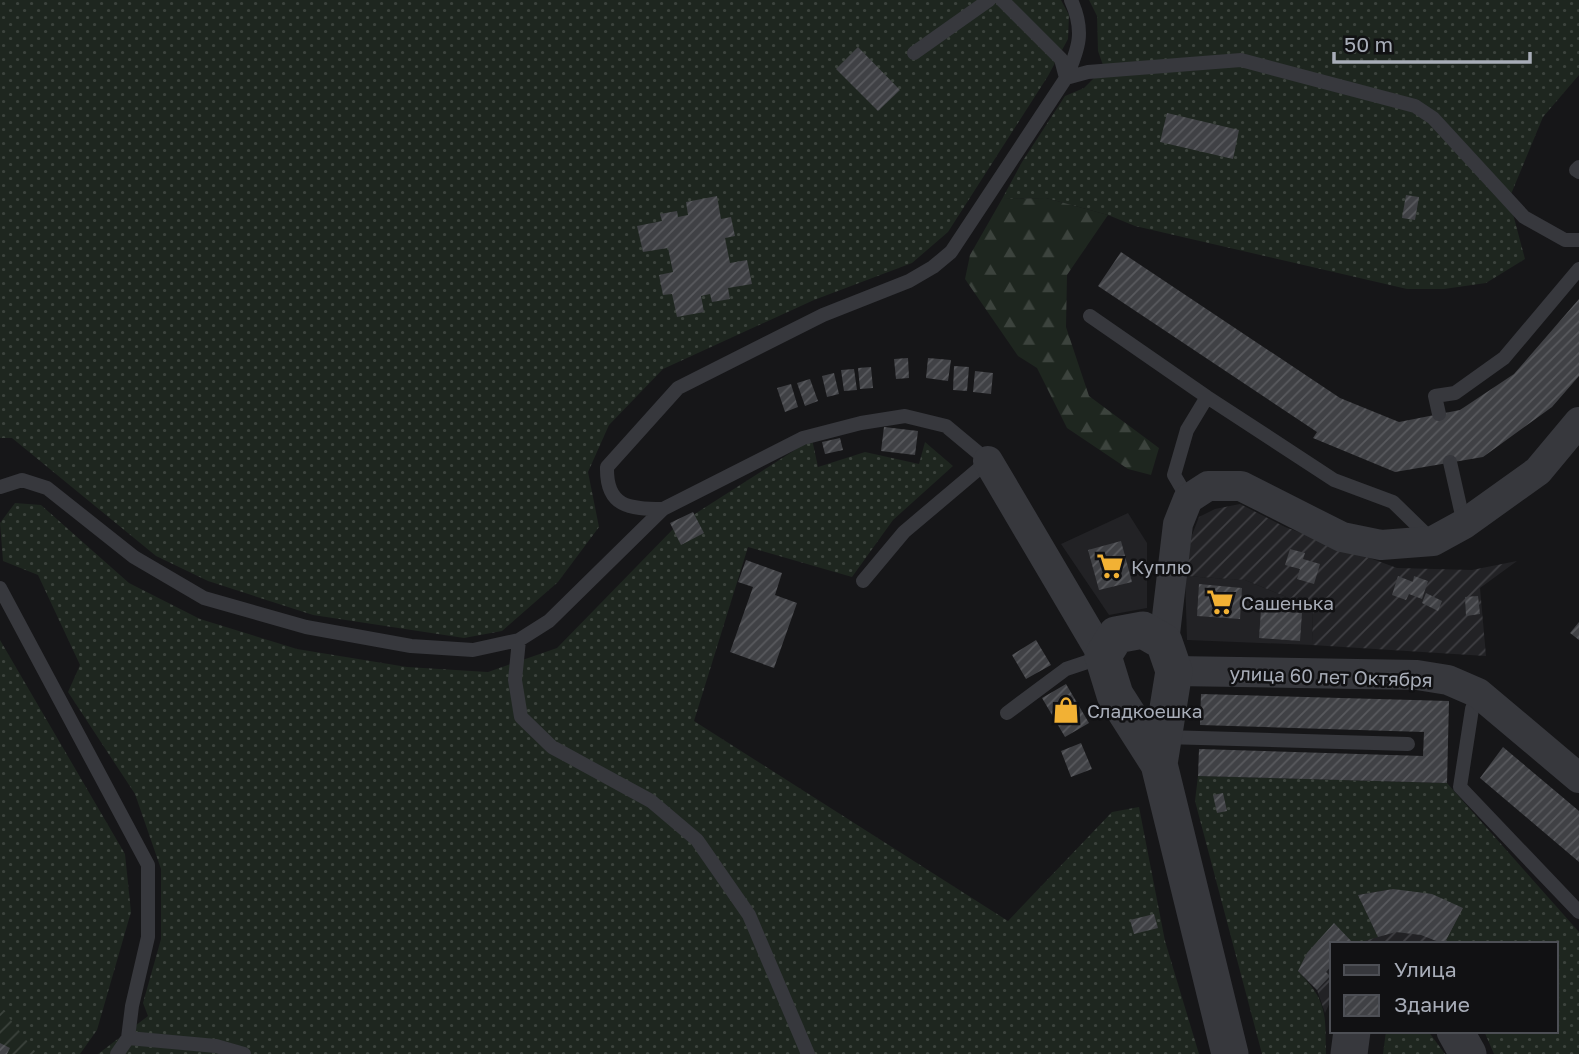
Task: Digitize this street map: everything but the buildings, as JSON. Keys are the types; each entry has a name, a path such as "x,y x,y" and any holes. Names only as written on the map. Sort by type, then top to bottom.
{"street":[{"path":"1230,1054 1162,750 1178,524 1188,499 1208,486 1241,486 1342,537 1381,545 1433,541 1464,524 1538,471 1579,422"},
{"path":"988,461 1103,656 1115,695 1162,750"},
{"path":"1103,656 1116,635 1143,630 1169,657"},
{"name":"улица 60 лет Октября","path":"1169,657 1417,675 1448,680 1478,693 1579,778"},
{"path":"1349,1054 1352,1033"},
{"path":"1456,1033 1468,1054"}],"lane":[{"path":"914,52 989,0"},
{"path":"1002,0 1061,59 1066,78"},
{"path":"663,509 638,509 621,503 612,495 607,483 607,467 678,388 823,315 909,281 933,267 951,252 1066,78 1077,52 1080,19 1071,0"},
{"path":"1066,78 1087,72 1241,60 1415,106 1433,118 1524,217 1565,240 1579,240"},
{"path":"1439,414 1435,396 1455,393 1504,358 1579,269"},
{"path":"1090,316 1334,480 1393,502 1433,541"},
{"path":"1188,499 1174,475 1186,430 1207,397"},
{"path":"0,487 22,480 47,488 134,557 204,597 306,627 411,646 473,650 519,640 549,621 663,509 803,438 861,423 905,416 946,426 988,461 904,533 863,580"},
{"path":"1450,462 1464,524"},
{"path":"0,588 148,865 148,937 132,1006 128,1038 117,1054"},
{"path":"519,640 514,680 521,717 552,747 651,802 697,840 748,915 808,1054"},
{"path":"1007,713 1066,669 1103,656"},
{"path":"1478,693 1472,709 1460,788 1579,912"},
{"path":"1162,750 1408,744"},
{"path":"128,1038 216,1046 244,1054"}],"shaded area":[{"path":"1240,504 1285,527 1397,568 1472,570 1517,561 1480,588 1486,656 1312,645 1313,608 1245,580 1185,576 1192,535 1199,517 1215,509"},
{"path":"1128,513 1147,543 1147,608 1109,615 1061,544"},
{"path":"1185,576 1245,580 1313,608 1312,645 1187,640"},
{"path":"1358,895 1463,908 1445,942 1330,942 1330,1002 1325,1013 1317,990 1298,971"}],"green space":[{"path":"0,0 1061,0 1069,15 1068,39 1048,76 948,232 912,263 814,300 663,369 609,425 588,472 599,527 558,582 502,631 464,638 313,615 208,581 156,556 12,438 0,438"},
{"path":"1089,0 1579,0 1579,75 1543,117 1509,199 1525,259 1486,283 1444,289 1407,289 1135,226 1108,215 1046,198 1002,199 1022,162 1065,96 1084,88 1104,68 1098,51 1097,16"},
{"path":"1046,198 1108,215 1067,275 1066,327 1089,396 1159,448 1151,475 1128,469 1067,428 1037,368 1018,356 965,279 970,255 1002,199"},
{"path":"812,439 818,467 865,452 919,464 925,442 953,466 893,520 852,577 748,547 694,721 1008,921 1112,812 1139,807 1165,941 1199,1054 98,1054 148,1016 143,1003 161,939 161,869 135,794 68,692 80,665 38,575 3,561 0,523 15,503 41,505 129,583 200,619 297,649 407,667 488,672 557,648 676,526"},
{"path":"0,640 125,854 131,912 97,1030 80,1054 0,1054"},
{"path":"1198,776 1447,783 1579,932 1579,1054 1494,1054 1485,1033 1558,1033 1558,942 1445,942 1463,908 1393,889 1358,895 1378,937 1352,942 1334,924 1298,971 1320,1000 1325,1018 1326,1054 1262,1054 1195,801"},
{"path":"0,1006 37,1054 0,1054"},
{"path":"1386,1033 1429,1033 1445,1054 1383,1054"}],"place":[{"name":"Куплю","path":"1110,566"},
{"name":"Сашенька","path":"1220,602"},
{"name":"Сладкоешка","path":"1066,710"}]}
